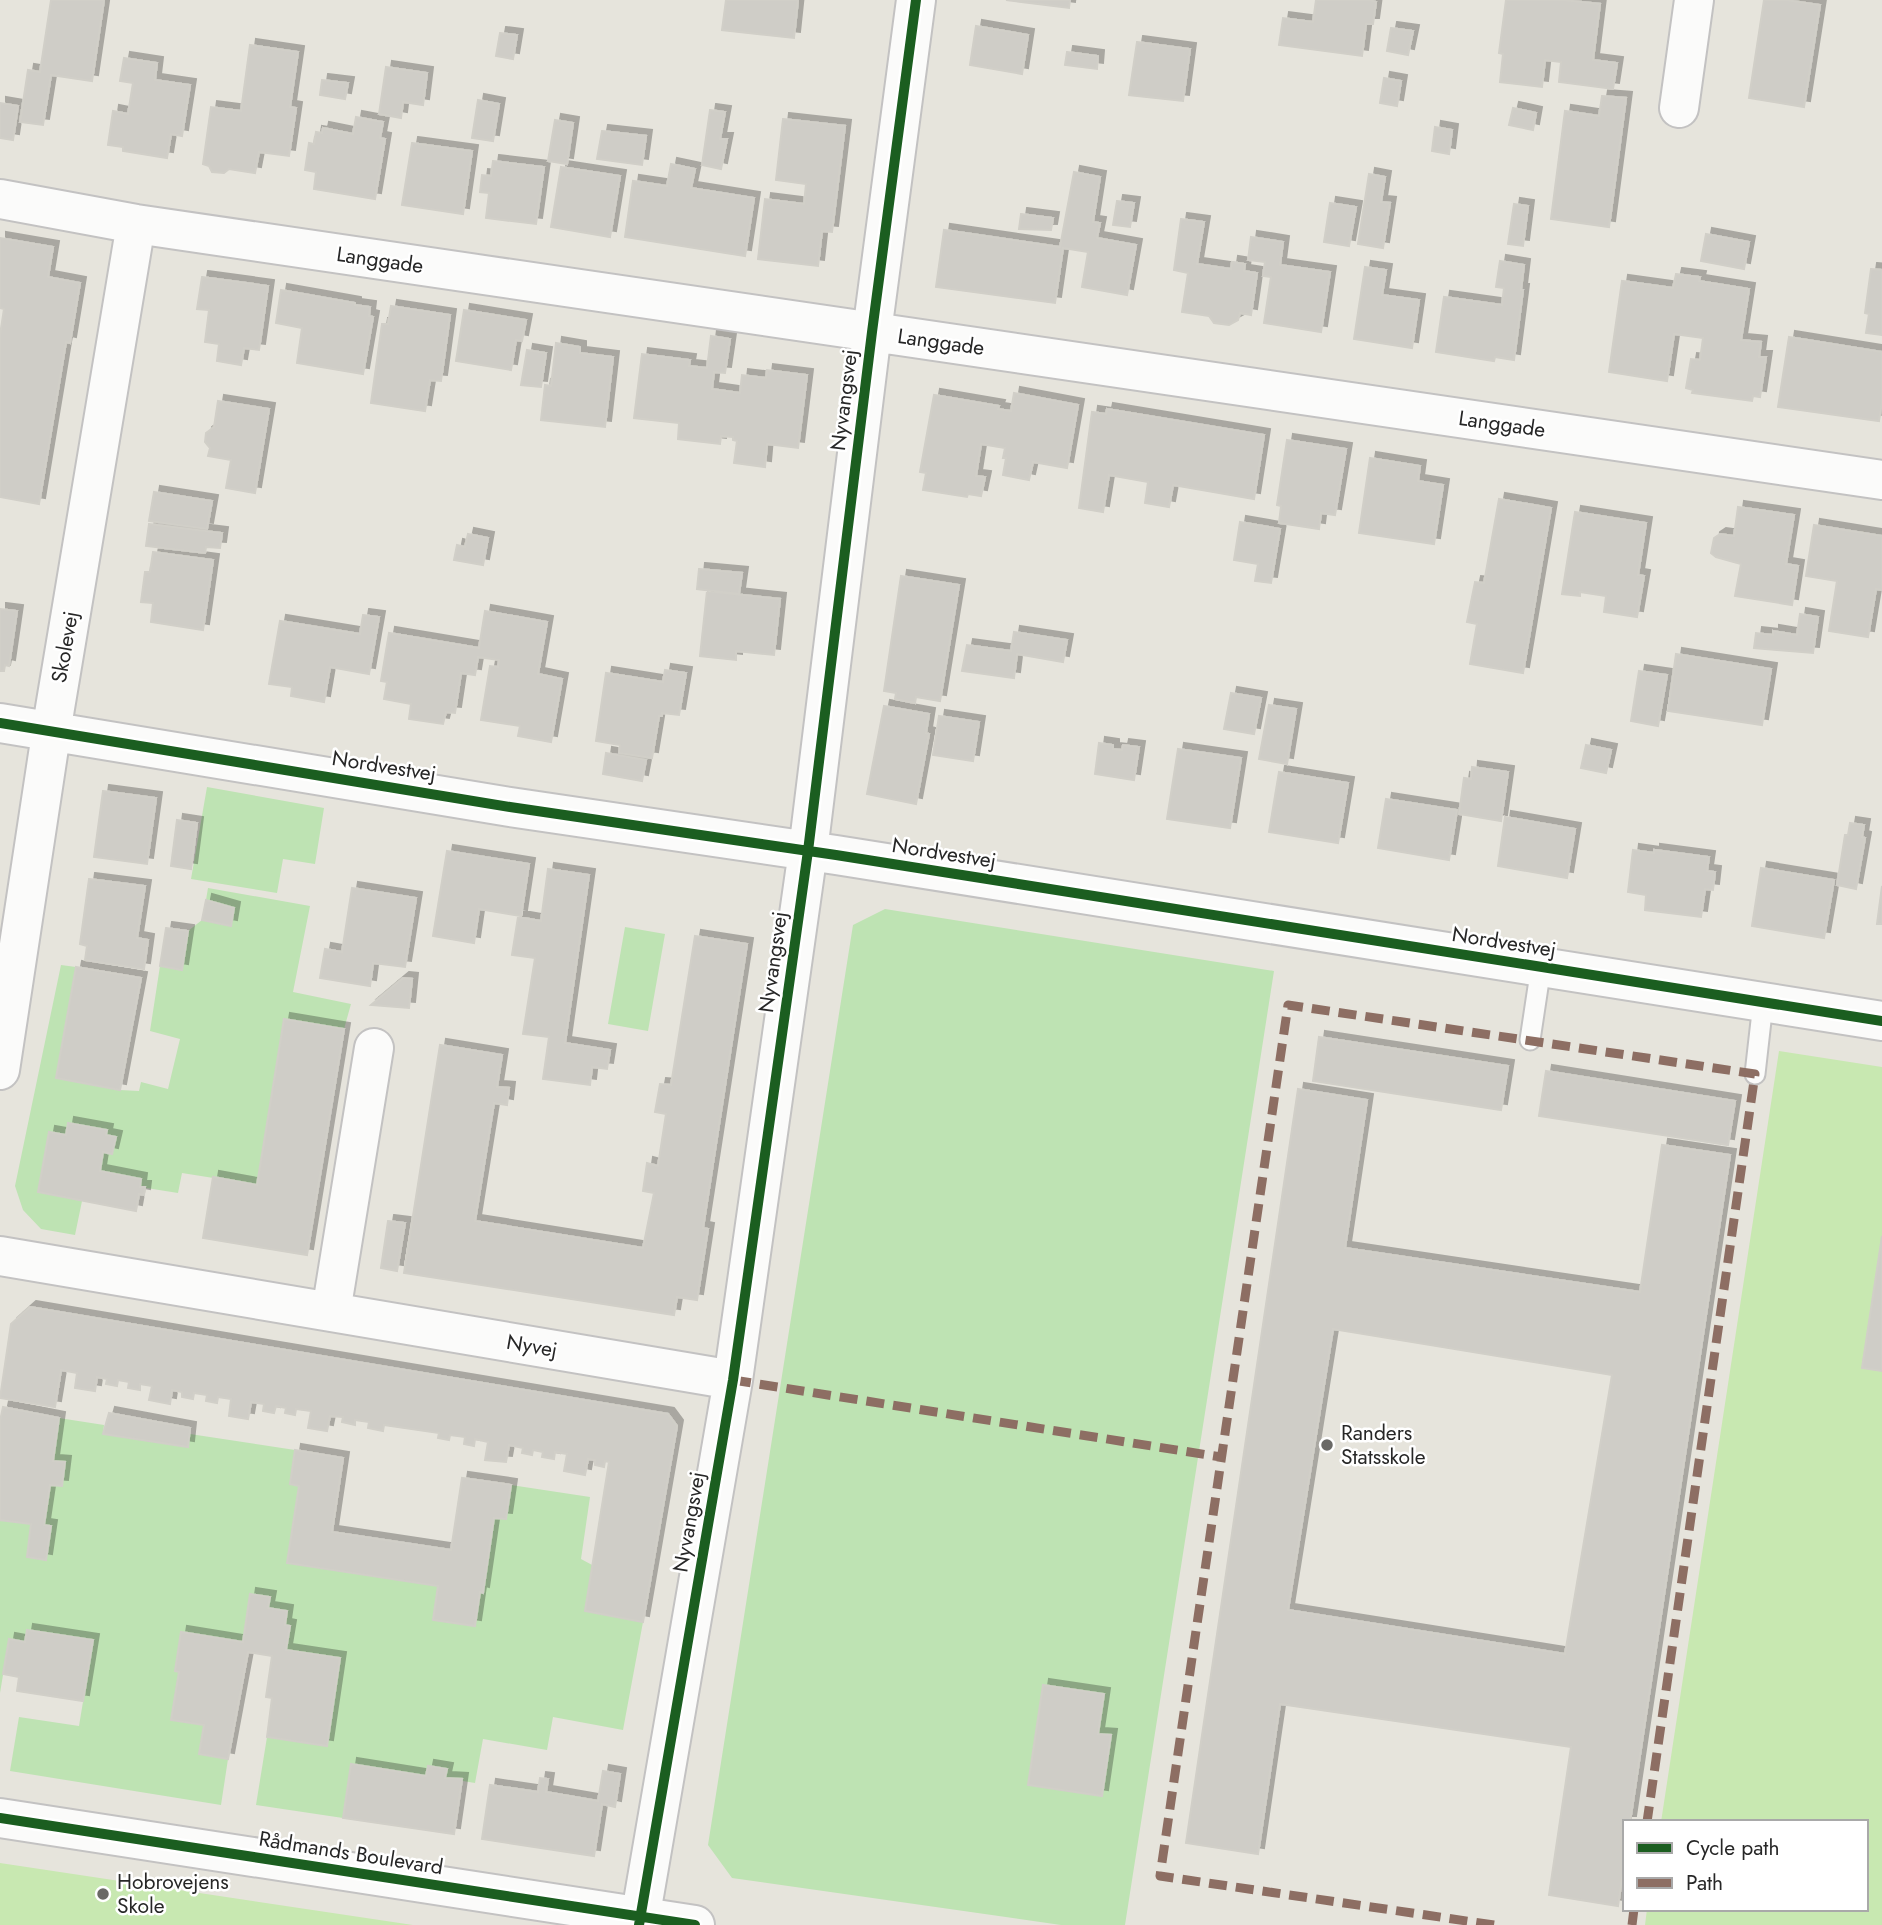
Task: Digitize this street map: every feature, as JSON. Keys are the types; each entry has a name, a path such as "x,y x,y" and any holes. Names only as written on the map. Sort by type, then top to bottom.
{"street":[{"name":"Nyvangsvej","path":"640,1921 733,1380 808,851 916,0"},
{"path":"1679,108 1694,0"},
{"name":"Langgade","path":"0,200 136,224 1882,480"},
{"name":"Skolevej","path":"0,1070 51,731 136,224"},
{"name":"Nordvestvej","path":"0,723 510,807 808,851 1882,1021"},
{"path":"331,1312 374,1048"},
{"name":"Nyvej","path":"0,1256 733,1380"},
{"name":"Rådmands Boulevard","path":"0,1818 640,1921 695,1925"}],"lane":[{"path":"1531,1040 1541,967"},
{"path":"1755,1074 1763,1003"}],"green space":[{"path":"207,787 324,808 315,864 283,859 277,893 191,879"},
{"path":"208,888 310,906 293,992 351,1004 344,1029 284,1019 257,1185 182,1173 178,1193 140,1187 141,1179 100,1171 103,1152 112,1154 115,1137 106,1135 106,1130 68,1123 66,1135 49,1133 38,1192 82,1201 75,1235 41,1229 23,1210 15,1186 61,965 76,967 56,1078 120,1090 139,1091 141,1082 168,1089 180,1039 150,1031 160,966 182,969 188,931 202,920 231,925 234,908 206,900"},
{"path":"885,909 1274,971 1125,1925 1061,1925 732,1878 708,1845 853,925"},
{"path":"625,927 665,934 648,1031 608,1024"},
{"path":"1779,1051 1882,1067 1882,1925 1645,1925 1647,1911 1868,1911 1868,1820 1661,1820"},
{"path":"59,1418 104,1425 103,1434 188,1447 190,1434 295,1450 290,1484 299,1486 287,1563 438,1586 433,1620 474,1626 494,1518 506,1519 511,1485 590,1497 581,1559 594,1566 585,1611 643,1622 623,1730 553,1717 547,1750 483,1739 475,1783 445,1778 447,1769 428,1766 426,1776 351,1764 343,1818 256,1805 267,1737 327,1746 340,1659 286,1650 290,1627 285,1625 287,1611 268,1608 270,1597 250,1594 243,1642 182,1632 171,1719 204,1725 199,1754 228,1759 221,1805 10,1771 19,1717 79,1726 93,1641 28,1630 25,1642 9,1639 0,1693 0,1520 31,1524 27,1557 46,1560 51,1526 44,1525 50,1485 62,1486 65,1462 53,1461"},
{"name":"Hobrovejens Skole","path":"0,1863 413,1925 0,1925"}],"building":[{"path":"51,0 104,0 92,81 51,75 43,125 20,122 28,70 40,72"},
{"path":"726,0 798,0 794,38 722,30"},
{"path":"1006,0 1070,0 1069,8"},
{"path":"1316,0 1376,2 1373,24 1366,24 1362,56 1279,45 1283,18 1313,22"},
{"path":"1506,0 1564,0 1600,4 1593,60 1617,63 1613,89 1559,82 1561,62 1545,60 1542,87 1500,82 1503,54 1499,53"},
{"path":"1764,0 1820,5 1804,107 1749,98"},
{"path":"976,26 1028,35 1022,74 970,65"},
{"path":"1391,28 1413,31 1408,55 1387,51"},
{"path":"500,33 517,35 513,59 496,56"},
{"path":"1137,42 1190,49 1183,101 1129,95"},
{"path":"250,45 298,52 290,107 296,108 289,156 259,152 255,173 229,169 224,173 212,172 209,166 203,164 211,107 241,111"},
{"path":"1067,52 1098,56 1097,69 1065,65"},
{"path":"124,58 157,63 155,80 190,85 182,136 171,134 167,158 123,151 123,147 108,145 113,111 128,114 133,83 120,81"},
{"path":"386,67 427,73 423,105 403,102 401,118 379,114"},
{"path":"1384,78 1401,81 1397,106 1380,103"},
{"path":"322,80 348,83 345,99 320,95"},
{"path":"1602,96 1626,98 1609,227 1551,219 1565,111 1599,116"},
{"path":"478,100 499,104 493,141 472,138"},
{"path":"0,103 18,106 13,140 0,138"},
{"path":"1513,108 1536,113 1533,130 1509,125"},
{"path":"710,110 725,112 720,139 727,139 721,169 702,165"},
{"path":"356,117 383,122 380,138 385,139 375,199 314,189 316,172 305,170 309,143 314,144 316,132 322,133 323,128 353,134"},
{"path":"783,119 845,126 832,232 822,231 818,266 758,259 765,199 804,204 806,184 776,180"},
{"path":"555,120 573,123 567,164 548,161"},
{"path":"1435,127 1452,130 1449,154 1432,151"},
{"path":"602,131 646,136 642,165 597,159"},
{"path":"412,143 472,151 463,214 402,205"},
{"path":"493,161 544,167 536,224 486,218 489,193 480,192 482,175 491,176"},
{"path":"671,164 695,169 691,188 754,198 745,256 625,237 633,181 667,186"},
{"path":"561,167 620,176 610,237 551,227"},
{"path":"1074,172 1100,177 1093,222 1100,223 1097,238 1136,245 1127,295 1082,287 1088,252 1063,248 1055,303 936,287 944,230 1060,247"},
{"path":"1369,174 1385,177 1381,202 1390,203 1383,248 1358,244"},
{"path":"1117,201 1134,203 1130,227 1113,225"},
{"path":"1330,203 1356,207 1349,246 1324,242"},
{"path":"1514,204 1528,206 1523,246 1508,244"},
{"path":"1021,214 1053,218 1051,230 1019,229"},
{"path":"1181,219 1204,222 1197,264 1231,269 1232,262 1245,264 1244,271 1257,273 1251,315 1240,313 1238,320 1229,325 1214,323 1209,316 1182,312 1188,273 1174,270"},
{"path":"1706,234 1749,242 1744,269 1701,261"},
{"path":"1251,237 1283,242 1280,265 1330,272 1321,332 1264,323 1271,277 1263,276 1265,262 1248,260"},
{"path":"0,238 53,247 48,277 80,283 70,343 66,342 39,504 0,497 0,335 4,309 0,308"},
{"path":"1500,261 1524,265 1514,360 1495,357 1494,361 1436,352 1444,297 1502,305 1504,288 1496,287"},
{"path":"1365,267 1386,270 1382,295 1419,300 1412,348 1354,339"},
{"path":"1871,269 1882,270 1882,335 1866,333 1869,314 1865,313"},
{"path":"1676,274 1700,277 1699,281 1749,289 1741,340 1761,342 1759,357 1766,357 1760,397 1753,396 1752,401 1692,393 1693,390 1686,388 1691,359 1700,360 1703,338 1674,334 1667,381 1609,372 1622,281 1673,288"},
{"path":"202,277 268,286 259,350 244,348 241,365 217,361 219,344 205,342 209,310 197,309"},
{"path":"281,290 370,307 369,316 373,317 363,374 297,363 302,328 276,323"},
{"path":"391,306 450,315 441,381 430,380 425,411 371,403 382,324 388,324"},
{"path":"464,310 526,320 522,341 516,340 511,370 456,361"},
{"path":"711,336 730,339 725,373 714,372 712,389 740,393 742,375 766,378 767,370 807,375 798,448 767,444 765,467 734,463 737,441 733,440 733,437 721,436 720,444 678,439 679,423 634,418 642,354 690,360 689,366 707,368"},
{"path":"1789,337 1882,352 1882,402 1879,421 1778,407"},
{"path":"556,343 580,347 580,353 613,357 605,427 541,420 545,385 551,386"},
{"path":"527,350 546,353 541,387 521,385"},
{"path":"1014,393 1078,405 1067,468 1033,462 1029,480 1003,475 1005,448 981,444 976,476 985,477 981,496 968,494 967,497 923,490 926,473 920,472 934,395 999,406 998,409 1011,411"},
{"path":"218,401 269,409 255,493 226,488 231,460 208,456 210,448 205,442 206,433 214,427"},
{"path":"1107,409 1264,435 1254,499 1173,485 1169,507 1145,503 1148,482 1109,475 1103,512 1079,508 1092,412 1106,414"},
{"path":"1287,440 1346,449 1335,515 1321,513 1319,529 1279,523 1281,506 1277,505"},
{"path":"1370,458 1420,466 1418,481 1443,485 1434,544 1359,533"},
{"path":"154,492 212,501 207,529 149,521"},
{"path":"1499,499 1551,508 1523,673 1470,664 1477,624 1467,622 1475,582 1484,583"},
{"path":"1738,507 1794,515 1786,564 1798,566 1792,605 1735,596 1741,564 1711,553 1714,538 1720,534 1734,536"},
{"path":"1575,512 1646,523 1638,575 1644,576 1637,617 1604,612 1606,596 1580,592 1580,596 1562,594"},
{"path":"1240,522 1280,529 1271,583 1255,581 1258,564 1234,560"},
{"path":"149,524 222,533 220,548 206,547 205,553 146,546"},
{"path":"1814,525 1882,536 1882,590 1876,589 1868,637 1829,631 1837,581 1806,576"},
{"path":"468,534 488,538 483,565 454,560 457,545 465,547"},
{"path":"153,552 213,560 203,630 151,622 153,603 141,602 145,572 150,572"},
{"path":"699,569 742,573 739,594 697,589"},
{"path":"901,576 959,585 940,701 916,697 915,703 895,699 896,693 884,691"},
{"path":"707,591 780,599 774,655 736,651 736,660 700,656"},
{"path":"0,609 17,611 9,666 5,665 4,671 0,671"},
{"path":"485,611 547,622 538,674 562,679 551,742 518,736 520,726 481,720 490,666 498,667 499,660 478,657 475,675 461,673 455,713 446,712 443,724 409,719 411,704 384,699 387,682 381,681 389,633 479,648"},
{"path":"1800,614 1818,617 1813,653 1754,648 1756,633 1773,635 1773,631 1797,635"},
{"path":"363,615 379,617 369,674 330,667 324,702 291,696 292,687 269,684 280,621 360,634"},
{"path":"1014,632 1067,640 1063,662 1017,654 1014,678 962,671 967,645 1011,651"},
{"path":"1676,654 1771,669 1762,725 1668,711"},
{"path":"665,670 686,673 679,715 662,713 662,716 659,716 652,758 619,753 620,745 596,741 606,673 663,682"},
{"path":"1639,671 1667,675 1658,726 1631,721"},
{"path":"1231,693 1261,698 1254,734 1224,729"},
{"path":"1269,705 1296,709 1287,764 1259,759"},
{"path":"884,706 929,714 926,733 929,734 916,804 867,794"},
{"path":"939,716 979,722 973,761 933,755"},
{"path":"1099,743 1113,745 1113,749 1122,750 1123,745 1139,747 1134,780 1095,774"},
{"path":"1586,745 1611,750 1606,773 1581,768"},
{"path":"1178,749 1241,758 1230,828 1167,819"},
{"path":"606,753 646,760 642,781 603,774"},
{"path":"1472,767 1508,772 1501,821 1459,814 1464,778 1471,779"},
{"path":"1279,772 1348,783 1338,843 1269,832"},
{"path":"103,791 156,798 147,864 94,857"},
{"path":"1386,799 1457,810 1449,860 1378,848"},
{"path":"1505,817 1575,829 1567,878 1498,866"},
{"path":"177,820 197,823 191,869 171,866"},
{"path":"1850,823 1864,825 1862,837 1865,838 1856,889 1837,885 1845,835 1848,835"},
{"path":"1633,850 1709,857 1707,871 1715,872 1713,890 1705,889 1701,917 1645,910 1646,895 1628,892"},
{"path":"447,851 529,864 521,916 479,909 474,943 433,936"},
{"path":"1761,868 1834,880 1824,938 1752,926"},
{"path":"548,869 589,875 565,1043 610,1050 607,1069 592,1067 590,1085 543,1079 549,1037 523,1034 535,958 512,955 518,917 541,921"},
{"path":"89,879 145,886 137,938 148,940 144,969 85,960 87,946 80,944"},
{"path":"1882,886 1882,924 1877,924"},
{"path":"352,888 416,898 405,967 373,963 370,986 320,978 325,949 342,952"},
{"path":"206,900 234,908 231,926 202,920"},
{"path":"166,928 188,931 182,970 160,966"},
{"path":"695,936 747,944 703,1228 708,1229 697,1300 677,1297 674,1315 404,1273 440,1045 502,1055 497,1087 509,1088 507,1105 494,1103 475,1221 643,1248 654,1193 643,1191 647,1163 658,1166 666,1114 655,1112 660,1084 671,1085"},
{"path":"76,967 141,978 120,1090 56,1078"},
{"path":"403,978 412,979 409,1008 371,1005"},
{"path":"284,1019 344,1029 307,1255 203,1238 213,1177 257,1185"},
{"path":"1319,1037 1508,1066 1501,1110 1313,1081"},
{"path":"1546,1071 1735,1101 1728,1145 1539,1116"},
{"path":"1298,1089 1367,1100 1345,1248 1640,1292 1662,1145 1730,1155 1630,1820 1623,1820 1623,1872 1618,1906 1549,1895 1571,1747 1280,1704 1258,1854 1186,1843","holes":["1333,1329 1612,1375 1565,1654 1288,1610"]},
{"path":"68,1123 107,1130 106,1135 116,1137 112,1154 103,1152 100,1171 141,1179 140,1187 145,1187 144,1195 139,1194 136,1211 38,1192 49,1132 66,1135"},
{"path":"388,1221 405,1223 397,1271 381,1268"},
{"path":"1882,1236 1882,1371 1862,1368"},
{"path":"30,1307 668,1414 677,1426 643,1622 585,1611 609,1462 605,1461 604,1467 595,1465 595,1460 588,1459 585,1475 564,1471 567,1454 555,1452 554,1459 542,1457 543,1452 533,1450 532,1455 522,1453 523,1448 509,1445 506,1462 485,1460 488,1442 475,1439 474,1446 464,1444 465,1437 450,1435 449,1440 438,1438 439,1433 384,1425 383,1431 368,1428 369,1422 355,1420 355,1425 342,1422 343,1417 330,1416 327,1431 308,1428 311,1411 296,1409 295,1415 285,1413 286,1408 276,1406 274,1413 263,1411 264,1404 251,1402 248,1419 229,1416 231,1399 218,1397 217,1403 206,1401 207,1395 194,1393 193,1399 182,1397 182,1392 172,1390 170,1404 149,1400 152,1386 140,1384 140,1390 128,1388 129,1382 118,1380 117,1386 106,1384 107,1379 97,1377 95,1391 75,1388 77,1373 61,1370 55,1407 0,1398 11,1324"},
{"path":"3,1407 59,1418 53,1461 65,1462 62,1486 50,1485 44,1525 51,1526 46,1560 27,1557 31,1524 0,1520 0,1421"},
{"path":"109,1413 190,1428 188,1447 103,1434"},
{"path":"295,1450 343,1458 332,1532 451,1550 462,1478 511,1485 506,1519 494,1518 483,1593 480,1592 475,1626 433,1620 438,1586 287,1563 299,1486 290,1484"},
{"path":"250,1594 270,1597 268,1608 287,1611 285,1625 290,1626 286,1650 340,1658 327,1746 267,1737 272,1698 266,1697 272,1656 248,1652 228,1759 199,1754 204,1725 171,1720 179,1672 175,1671 181,1632 243,1642"},
{"path":"27,1630 93,1640 83,1701 17,1691 19,1677 3,1674 9,1639 25,1642"},
{"path":"1043,1685 1104,1694 1098,1734 1111,1735 1102,1796 1028,1785"},
{"path":"351,1764 426,1776 428,1766 447,1769 445,1778 462,1779 454,1834 343,1818"},
{"path":"603,1771 620,1774 615,1807 602,1804 594,1856 482,1839 490,1785 538,1792 540,1778 548,1779 546,1792 598,1801"}],"marked path":[{"path":"1494,1925 1160,1876 1288,1005 1755,1074 1647,1820"},
{"path":"733,1380 1221,1457"},
{"path":"1632,1925 1634,1911"}],"cycle path":[{"path":"639,1925 733,1380 808,851 916,0"},
{"path":"0,723 510,807 836,855 1882,1021"},
{"path":"0,1818 695,1925"}],"place":[{"name":"Randers Statsskole","path":"1327,1445"},
{"name":"Hobrovejens Skole","path":"103,1894"}]}
